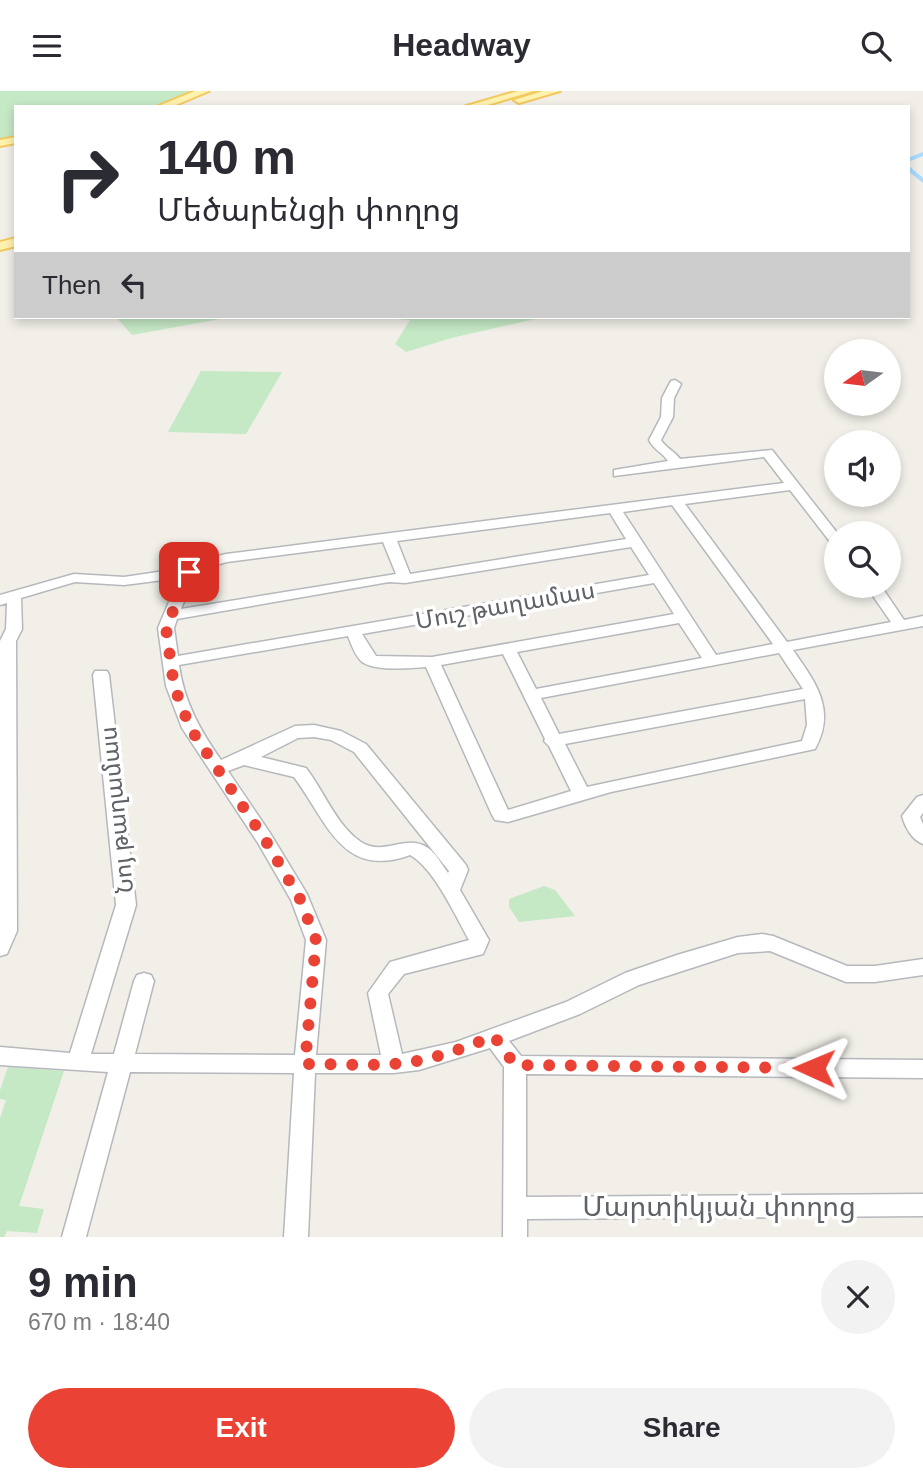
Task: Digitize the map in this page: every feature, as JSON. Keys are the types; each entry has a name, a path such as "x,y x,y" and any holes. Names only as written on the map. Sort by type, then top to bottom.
{"main road":[{"path":"167,105 204,91"},
{"path":"175,105 211,91"},
{"path":"476,105 529,91"},
{"path":"486,105 540,91"},
{"path":"502,105 555,91"}],"street":[{"path":"675,384 668,398 667,417 655,440 659,447 667,450 676,463"},
{"path":"619,473 676,463 767,453 824,525"},
{"path":"296,1237 305,1064 316,940 300,899 264,838 190,728 174,686 166,628 189,572 196,566 226,558 793,486"},
{"path":"552,741 813,692 675,500"},
{"path":"614,509 711,660"},
{"name":"Մուշ թաղամաս","path":"388,536 405,579"},
{"name":"Մուշ թաղամաս","path":"170,616 389,578 405,579 636,542"},
{"path":"0,948 7,931 8,641 14,628 7,597 74,578 124,581 189,572"},
{"name":"Մուշ թաղամաս","path":"170,661 658,579"},
{"path":"882,598 901,625"},
{"name":"Մուշ թաղամաս","path":"353,632 366,657 377,662 432,662 684,617"},
{"path":"531,695 923,621"},
{"name":"Մուշ թաղամաս","path":"508,649 552,741 582,795"},
{"name":"Մուշ թաղամաս","path":"432,662 501,815 611,786 809,745 815,725 813,692"},
{"name":"Նոյ թաղամաս","path":"78,1063 126,905 102,675"},
{"path":"217,768 243,759 295,732 314,731 335,735 360,748 458,870 450,890"},
{"path":"243,759 300,772 324,806 338,833 362,852 384,855 411,847 424,853 450,890 479,940 475,948 397,968 378,993 394,1064"},
{"path":"923,801 911,815 913,824 923,837"},
{"path":"0,1056 78,1063 394,1064 457,1051 573,1008 632,979 738,945 762,942 773,944 846,974 875,974 923,967"},
{"path":"74,1237 144,981"},
{"path":"494,1036 515,1065 515,1237"},
{"path":"515,1065 923,1069"},
{"name":"Մարտիկյան փողոց","path":"515,1208 923,1205"}],"green space":[{"path":"0,91 194,91 156,105 14,105 14,137 0,139"},
{"path":"118,319 220,319 132,335"},
{"path":"396,319 535,319 451,338 406,352 395,344 410,320"},
{"path":"201,371 282,372 246,434 168,432"},
{"path":"544,886 555,890 575,916 519,922 509,907 509,899"},
{"path":"8,1067 64,1071 19,1206 44,1209 37,1233 7,1231 4,1237 0,1237 0,1118 6,1100 0,1099 0,1090"}],"waterway":[{"path":"910,159 923,154"},
{"path":"910,169 923,181"}],"route":[{"path":"189,572 166,628 174,686 190,728 264,838 300,899 316,940 305,1064 394,1064 419,1061 457,1051 494,1036 515,1065 814,1068"}]}
